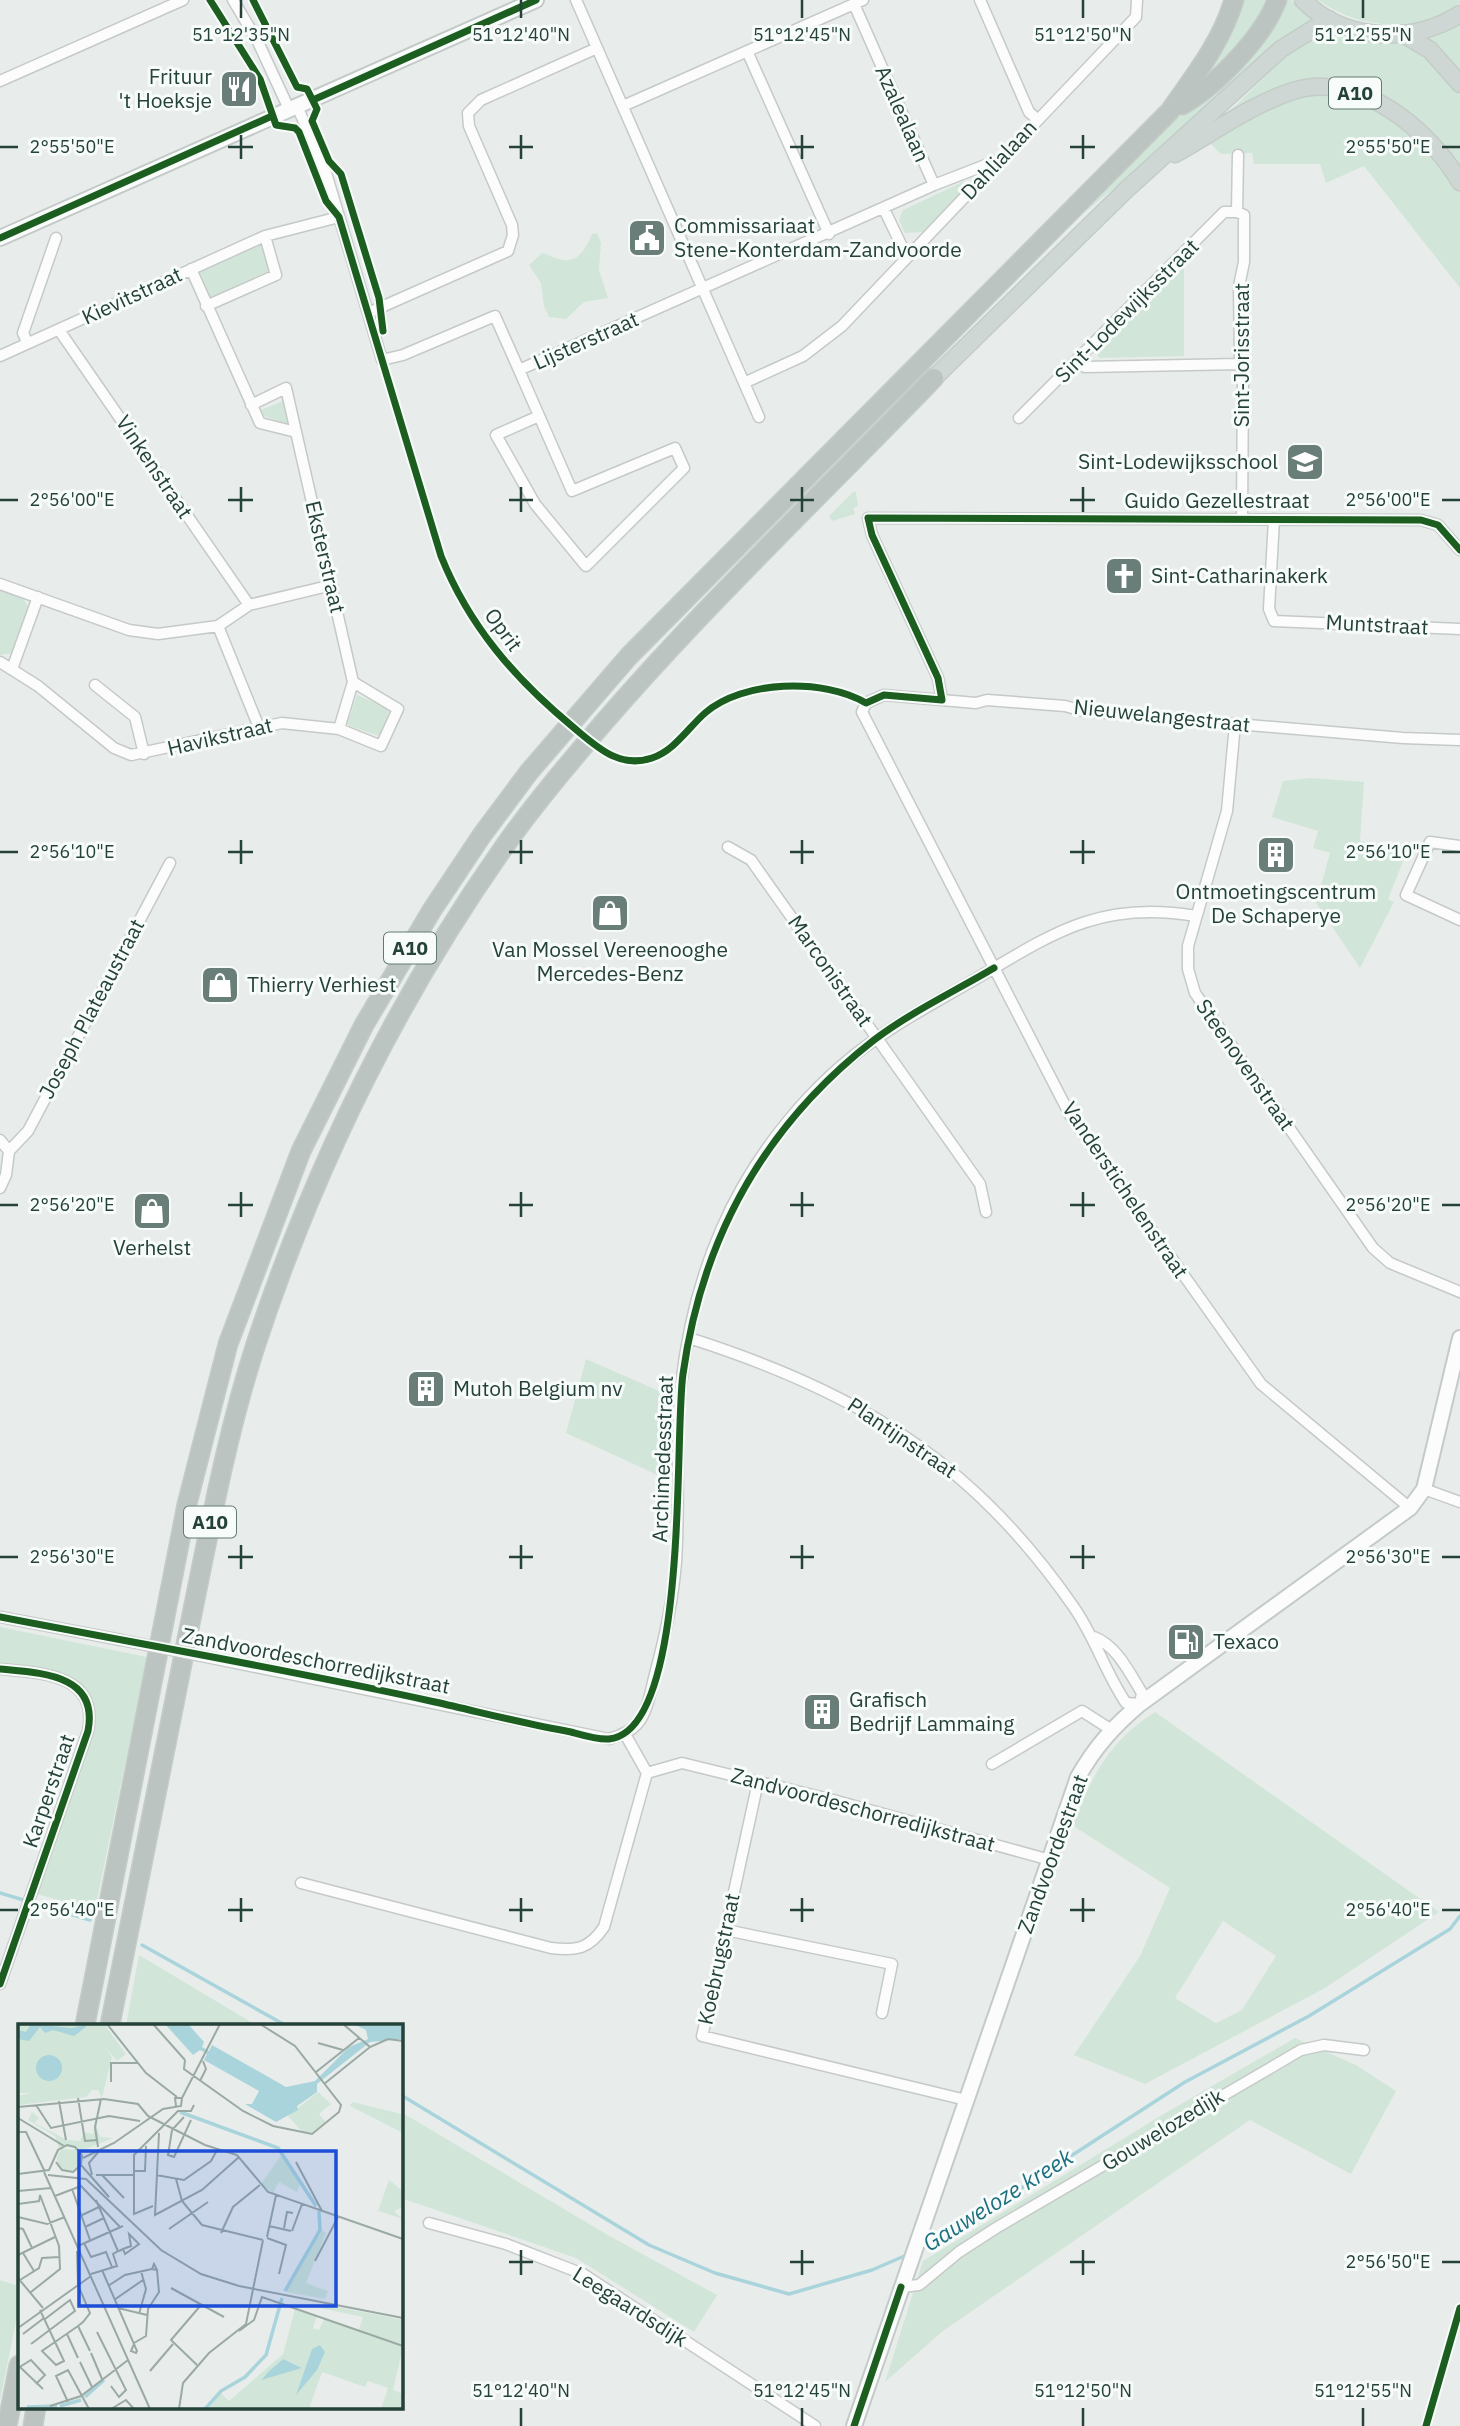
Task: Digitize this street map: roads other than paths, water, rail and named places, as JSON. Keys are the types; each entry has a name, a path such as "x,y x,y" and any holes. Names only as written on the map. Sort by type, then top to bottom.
{"highway":[{"name":"A10","path":"85,2024 187,1504 228,1344 301,1152 364,1025 432,910 482,835 529,772 629,656 1170,111 1205,64 1220,36 1234,0"},
{"name":"A10","path":"1170,111 1187,102 1239,57 1270,17 1277,0"},
{"name":"A10","path":"110,2024 211,1520 253,1351 288,1251 324,1166 388,1037 460,913 504,846 554,781 648,672 934,378"},
{"path":"7,2426 18,2370"},
{"path":"33,2426 36,2408"}],"main road":[{"path":"0,238 534,0"},
{"path":"1303,0 1329,19 1353,29 1378,34 1427,30 1460,14"},
{"name":"A10","path":"934,378 1071,242 1281,49 1329,19"},
{"path":"1403,34 1430,50 1460,84"},
{"name":"A10","path":"1154,165 1292,91 1326,88 1361,96 1406,121 1429,140 1460,182"},
{"name":"Zandvoordestraat","path":"854,2426 1078,1777 1093,1750 1110,1729 1140,1704 1410,1507 1424,1489 1456,1368 1460,1338"}],"street":[{"path":"0,81 183,0"},
{"path":"233,0 258,42 326,173 368,313 509,251 513,235 512,225 469,126 468,113 481,100 597,48"},
{"path":"576,0 746,382 759,417"},
{"path":"980,0 1029,112 1037,119"},
{"name":"Dahlialaan","path":"746,382 821,345 1136,17 1137,0"},
{"path":"623,106 859,2"},
{"name":"Azalealaan","path":"859,2 934,185"},
{"path":"747,51 829,234"},
{"name":"Sint-Jorisstraat","path":"1238,155 1237,212 1244,215 1244,262 1239,286 1240,364 1243,376 1242,519"},
{"name":"Lijsterstraat","path":"368,313 382,360 397,357 495,316 519,370 934,185 1001,159"},
{"path":"884,209 907,257"},
{"name":"Sint-Lodewijksstraat","path":"1019,418 1224,212 1237,212"},
{"name":"Kievitstraat","path":"0,356 265,236 338,217"},
{"name":"Kievitstraat","path":"206,306 276,275 265,236"},
{"path":"27,342 23,332 56,238"},
{"path":"191,269 260,423 296,432"},
{"name":"Vinkenstraat","path":"59,330 249,605"},
{"path":"1076,363 1085,367 1240,364"},
{"path":"519,370 572,491 675,448 684,468 586,566 535,504 496,435 539,416"},
{"name":"Eksterstraat","path":"251,405 286,388 353,682 339,729"},
{"name":"Guido Gezellestraat","path":"942,699 938,678 872,535 868,518 1421,520 1438,525 1460,550"},
{"name":"Muntstraat","path":"1274,519 1270,616 1274,621 1460,629"},
{"path":"0,584 129,630 173,634 218,626 249,605 332,585"},
{"path":"12,668 38,597"},
{"path":"218,626 258,725"},
{"name":"Havikstraat","path":"0,662 38,685 114,748 131,755 258,725 302,723 339,729"},
{"path":"339,729 381,746 398,709 353,682"},
{"name":"Havikstraat","path":"95,685 135,718 144,754"},
{"name":"Nieuwelangestraat","path":"866,703 884,695 1065,706 1083,711 1460,740"},
{"name":"Vanderstichelenstraat","path":"866,703 862,712 1070,1115 1261,1384 1410,1507"},
{"name":"Steenovenstraat","path":"1235,724 1227,811 1188,946 1188,969 1195,993 1373,1248 1390,1263 1460,1292"},
{"path":"1460,846 1430,842 1406,895 1460,920"},
{"name":"Marconistraat","path":"728,847 751,860 878,1037 979,1184 986,1212"},
{"name":"Joseph Plateaustraat","path":"9,1151 27,1131 170,863"},
{"name":"Archimedesstraat","path":"625,1734 639,1723 646,1705 673,1591 681,1388 700,1286 722,1228 764,1155 818,1087 878,1037 995,968 1057,934 1099,916 1125,911 1155,911 1196,916"},
{"path":"0,1140 9,1151 6,1175 0,1188"},
{"name":"Plantijnstraat","path":"689,1338 745,1356 832,1392 933,1454 1016,1531 1094,1637 1097,1653 1126,1703 1140,1704 1142,1693 1130,1673 1107,1642 1094,1637"},
{"path":"1424,1489 1460,1502"},
{"name":"Zandvoordeschorredijkstraat","path":"0,1617 597,1737 608,1739 625,1734"},
{"name":"Karperstraat","path":"0,1669 47,1676 73,1684 85,1695 91,1712 88,1731 0,1983"},
{"path":"992,1764 1082,1711 1110,1729"},
{"path":"301,1883 551,1948 576,1951 594,1942 604,1927 647,1773 625,1734"},
{"name":"Zandvoordeschorredijkstraat","path":"647,1773 682,1763 1050,1860"},
{"name":"Koebrugstraat","path":"758,1782 702,2036 966,2100"},
{"path":"726,1930 892,1964 882,2013"},
{"name":"Gouwelozedijk","path":"902,2281 919,2286 959,2252 996,2228 1301,2050 1324,2045 1364,2050"},
{"name":"Leegaardsdijk","path":"429,2223 506,2244 583,2274 815,2426"}],"waterway":[{"name":"Gauweloze kreek","path":"0,1893 90,1920"},
{"name":"Gauweloze kreek","path":"919,2249 940,2241 1185,2082 1309,2016 1450,1929 1460,1916"},
{"name":"Gauweloze kreek","path":"142,1945 283,2024"},
{"name":"Gauweloze kreek","path":"402,2096 649,2245 715,2273 789,2294 872,2270 909,2254"}],"place":[{"name":"Frituur 't Hoeksje","path":"239,89"},
{"name":"Commissariaat Stene-Konterdam-Zandvoorde","path":"647,238"},
{"name":"Sint-Lodewijksschool","path":"1305,462"},
{"name":"Sint-Catharinakerk","path":"1124,576"},
{"name":"Ontmoetingscentrum De Schaperye","path":"1276,855"},
{"name":"Van Mossel Vereenooghe Mercedes-Benz","path":"610,913"},
{"name":"Thierry Verhiest","path":"220,985"},
{"name":"Verhelst","path":"152,1211"},
{"name":"Mutoh Belgium nv","path":"426,1389"},
{"name":"Texaco","path":"1186,1642"},
{"name":"Grafisch Bedrijf Lammaing","path":"822,1712"}]}
